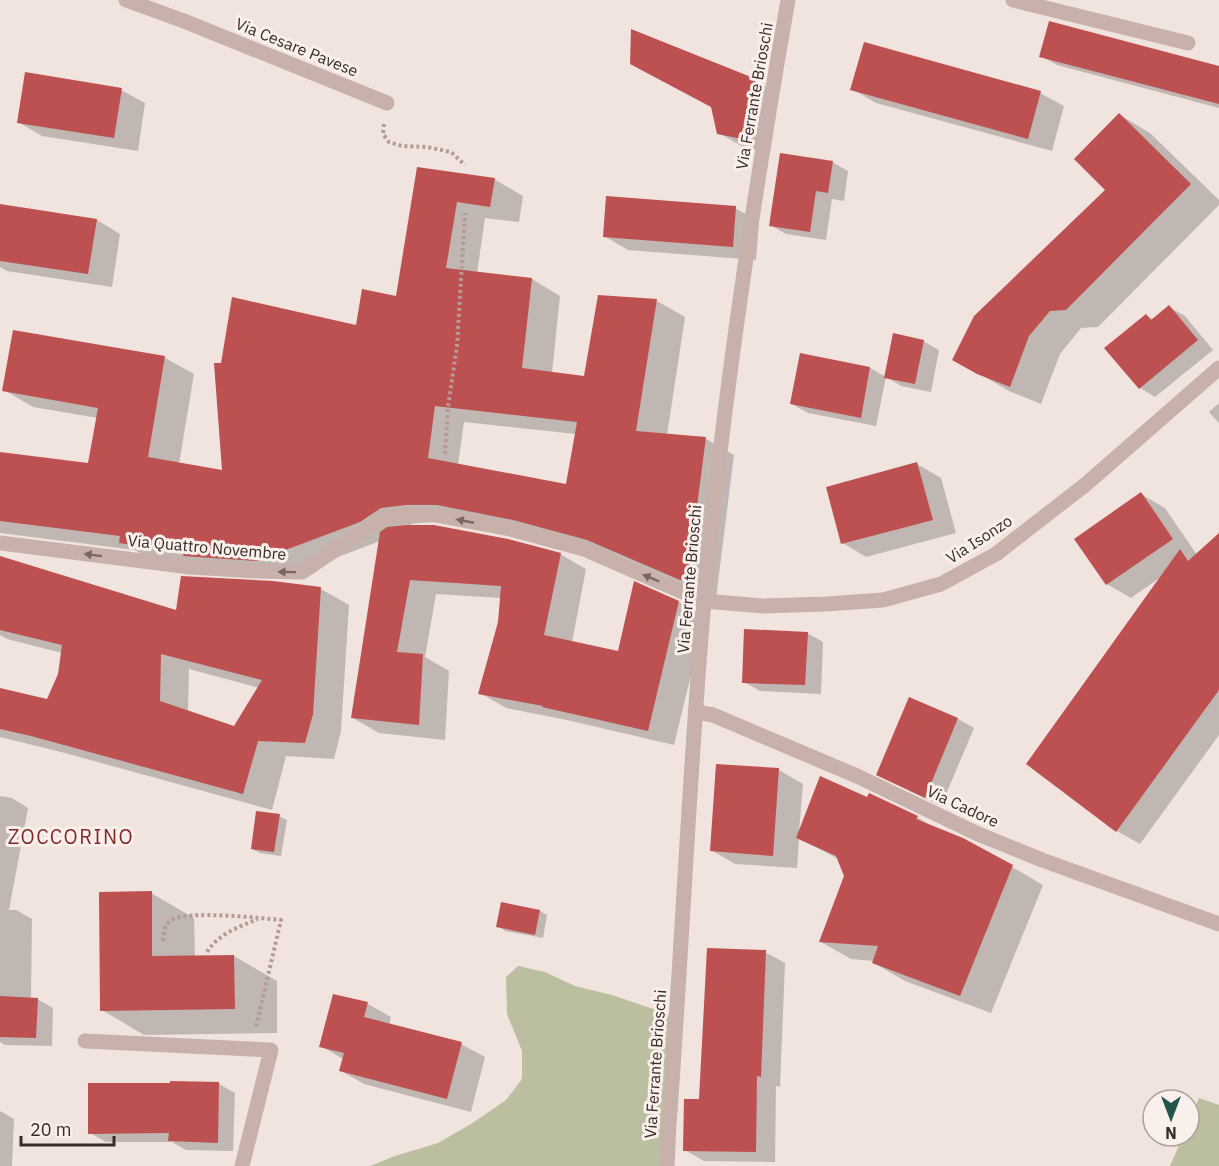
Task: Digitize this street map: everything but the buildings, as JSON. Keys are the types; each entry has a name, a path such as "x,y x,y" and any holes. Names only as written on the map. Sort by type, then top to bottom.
{"street":[{"name":"Via Cesare Pavese","path":"126,0 387,103"},
{"name":"Via Ferrante Brioschi","path":"665,1164 704,601 720,446 769,106 788,0"},
{"path":"1013,0 1188,43"},
{"name":"Via Isonzo","path":"704,601 763,606 884,600 941,584 996,554 1041,520 1085,485 1219,368"},
{"name":"Via Quattro Novembre","path":"0,543 190,567 302,572 383,519 406,515 435,515 510,529 584,549 704,601"},
{"name":"Via Cadore","path":"696,712 713,715 857,776 978,834 1042,860 1219,924"},
{"path":"86,1041 271,1050 242,1166"}],"path":[{"path":"387,103 383,134 389,142 402,146 427,147 451,152 465,165"},
{"path":"445,454 456,346 465,213"},
{"path":"163,941 165,926 172,919 189,915 281,920 257,1018 253,1049"},
{"path":"207,951 213,942 230,931 260,918"}],"green space":[{"path":"518,966 545,972 575,986 612,995 677,1017 661,1166 370,1166 438,1143 506,1100 522,1079 522,1051 507,1014 506,977"},
{"path":"1201,1099 1219,1105 1219,1166 1170,1166 1178,1148 1201,1148"}],"district":[{"name":"ZOCCORINO","path":"71,836"}]}
